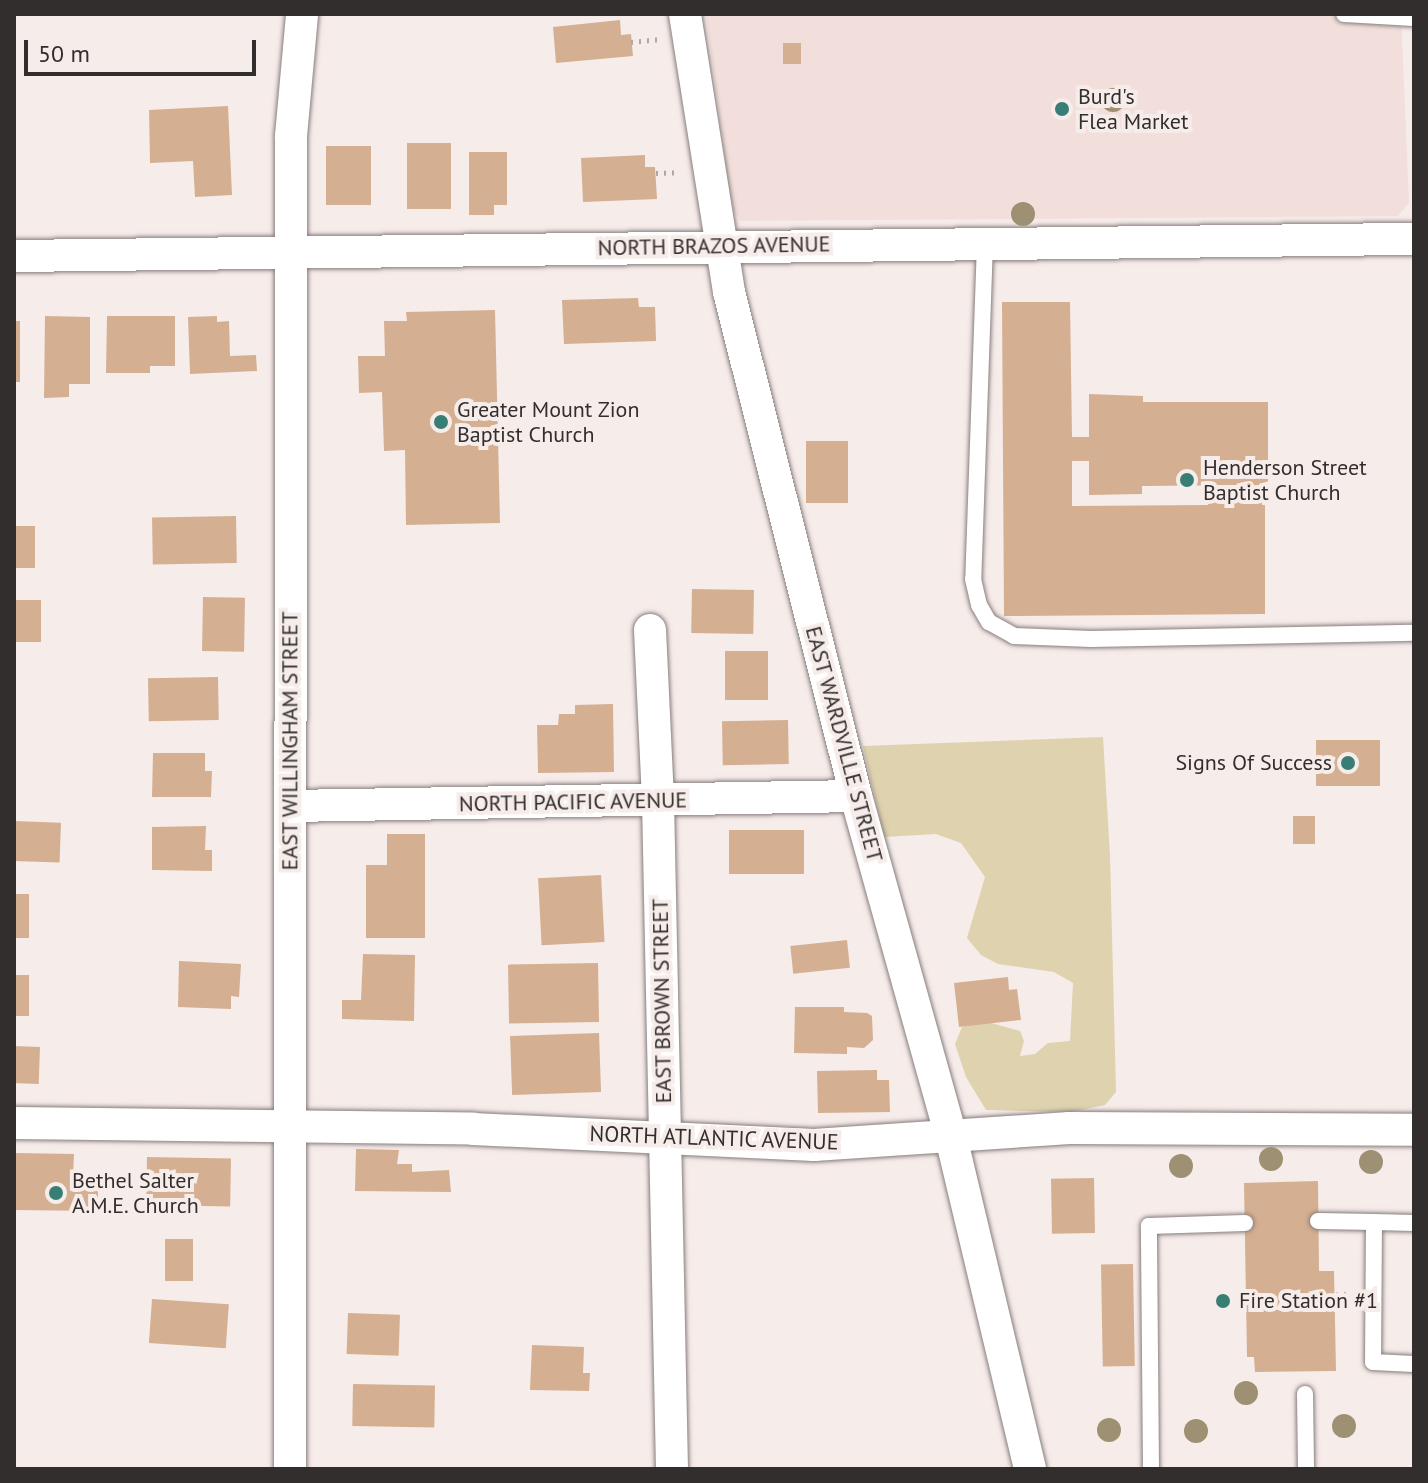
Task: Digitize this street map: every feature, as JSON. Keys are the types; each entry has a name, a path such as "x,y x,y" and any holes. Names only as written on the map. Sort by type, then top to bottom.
{"street":[{"name":"EAST WILLINGHAM STREET","path":"290,1469 291,136 302,14"},
{"name":"EAST WARDVILLE STREET","path":"685,14 720,246 856,796 951,1137 1030,1469"},
{"name":"NORTH BRAZOS AVENUE","path":"14,256 1414,239"},
{"name":"EAST BROWN STREET","path":"650,630 658,801 672,1469"},
{"name":"NORTH PACIFIC AVENUE","path":"290,806 856,796"},
{"name":"NORTH ATLANTIC AVENUE","path":"14,1123 289,1125 814,1145 1069,1128 1414,1130"}],"lane":[{"path":"1344,14 1414,18"},
{"path":"985,243 973,579 979,605 989,622 1014,636 1091,639 1414,633"},
{"path":"1318,1221 1414,1223"},
{"path":"1374,1222 1373,1362 1414,1364"},
{"path":"1151,1469 1149,1226 1245,1223"},
{"path":"1305,1394 1306,1469"}],"path":[{"path":"1320,1295 1373,1294"}],"shaded area":[{"name":"Burd's Flea Market","path":"706,14 1401,14 1409,203 1398,216 741,221 732,210"},
{"path":"1103,737 1110,856 1116,1092 1105,1105 1071,1112 986,1110 966,1077 955,1044 962,1027 984,1021 1020,1031 1024,1041 1020,1056 1035,1054 1048,1043 1070,1041 1073,983 1054,972 998,964 981,955 967,938 985,877 961,843 936,834 884,837 863,746"}],"building":[{"path":"620,20 621,35 631,34 633,56 556,63 553,27"},
{"path":"783,43 801,43 801,64 783,64"},
{"path":"228,106 232,195 195,197 193,161 150,163 149,110"},
{"path":"407,143 451,143 451,209 407,209"},
{"path":"326,146 371,146 371,205 326,205"},
{"path":"469,152 507,152 507,205 494,205 494,215 469,215"},
{"path":"645,155 645,167 655,167 657,199 583,202 581,158"},
{"path":"638,298 639,307 655,307 656,341 564,344 562,300"},
{"path":"1002,302 1070,302 1072,437 1089,437 1089,394 1143,396 1143,402 1268,402 1268,485 1262,485 1262,505 1265,505 1265,614 1004,616","holes":["1072,461 1089,461 1089,495 1142,494 1142,486 1246,485 1246,493 1208,493 1208,505 1072,506"]},
{"name":"Greater Mount Zion Baptist Church","path":"495,310 500,523 406,525 405,450 384,451 382,392 359,393 358,356 385,356 384,321 407,321 406,312"},
{"path":"45,316 90,317 90,384 69,384 69,397 44,398"},
{"path":"107,316 175,316 175,366 150,366 150,373 106,373"},
{"path":"217,316 217,322 229,321 230,356 256,355 257,371 190,374 188,317"},
{"path":"14,321 20,321 20,382 14,382"},
{"path":"806,441 848,441 848,503 806,503"},
{"path":"236,516 237,563 153,564 152,517"},
{"path":"14,526 35,526 35,568 14,568"},
{"path":"692,589 754,590 753,634 691,633"},
{"path":"203,597 245,598 244,652 202,651"},
{"path":"14,600 41,600 41,642 14,642"},
{"path":"725,651 768,651 768,700 725,700"},
{"path":"218,677 219,720 149,721 148,678"},
{"path":"613,704 614,772 538,773 537,725 558,725 559,714 575,714 575,705"},
{"path":"788,720 789,764 723,765 722,721"},
{"name":"Signs Of Success","path":"1316,740 1380,740 1380,786 1316,786"},
{"path":"153,753 205,753 205,771 212,771 211,797 152,797"},
{"path":"1293,816 1315,816 1315,844 1293,844"},
{"path":"14,821 61,823 60,863 14,861"},
{"path":"206,826 205,850 212,850 212,871 152,870 152,827"},
{"path":"729,830 804,830 804,874 729,874"},
{"path":"387,834 425,834 425,938 366,938 366,865 387,865"},
{"path":"601,875 605,942 542,945 538,878"},
{"path":"14,894 29,894 29,938 14,938"},
{"path":"847,940 850,968 793,974 790,946"},
{"path":"363,954 415,955 414,1021 342,1019 342,1000 361,1000"},
{"path":"179,961 241,964 239,997 231,996 231,1009 178,1007"},
{"path":"598,963 599,1022 509,1024 508,965"},
{"path":"14,975 29,975 29,1016 14,1016"},
{"path":"1008,977 1009,990 1017,989 1021,1020 959,1027 954,983"},
{"path":"795,1007 844,1007 844,1012 867,1013 872,1016 873,1040 864,1048 847,1047 847,1054 794,1053"},
{"path":"599,1033 601,1092 512,1095 510,1036"},
{"path":"14,1046 40,1047 39,1084 14,1083"},
{"path":"877,1070 877,1080 889,1080 890,1112 818,1113 817,1071"},
{"path":"356,1149 399,1150 397,1164 412,1164 412,1172 449,1170 451,1192 355,1191"},
{"name":"Bethel Salter A.M.E. Church","path":"14,1153 74,1154 73,1175 98,1175 98,1211 14,1210"},
{"path":"147,1157 231,1158 230,1206 146,1205"},
{"path":"1094,1178 1095,1233 1052,1234 1051,1179"},
{"path":"1318,1181 1319,1271 1334,1271 1336,1371 1255,1372 1254,1357 1247,1357 1244,1183"},
{"path":"165,1239 193,1239 193,1281 165,1281"},
{"path":"1133,1264 1135,1366 1103,1367 1101,1265"},
{"path":"152,1299 229,1304 226,1348 149,1343"},
{"path":"348,1313 400,1315 399,1356 347,1354"},
{"path":"532,1345 584,1347 583,1373 590,1373 589,1391 530,1390"},
{"path":"353,1384 435,1385 434,1427 352,1426"}],"place":[{"name":"Burd's Flea Market","path":"1062,109"},
{"name":"Greater Mount Zion Baptist Church","path":"441,422"},
{"name":"Henderson Street Baptist Church","path":"1187,480"},
{"name":"Signs Of Success","path":"1348,763"},
{"name":"Bethel Salter A.M.E. Church","path":"56,1193"},
{"name":"Fire Station #1","path":"1223,1301"}]}
